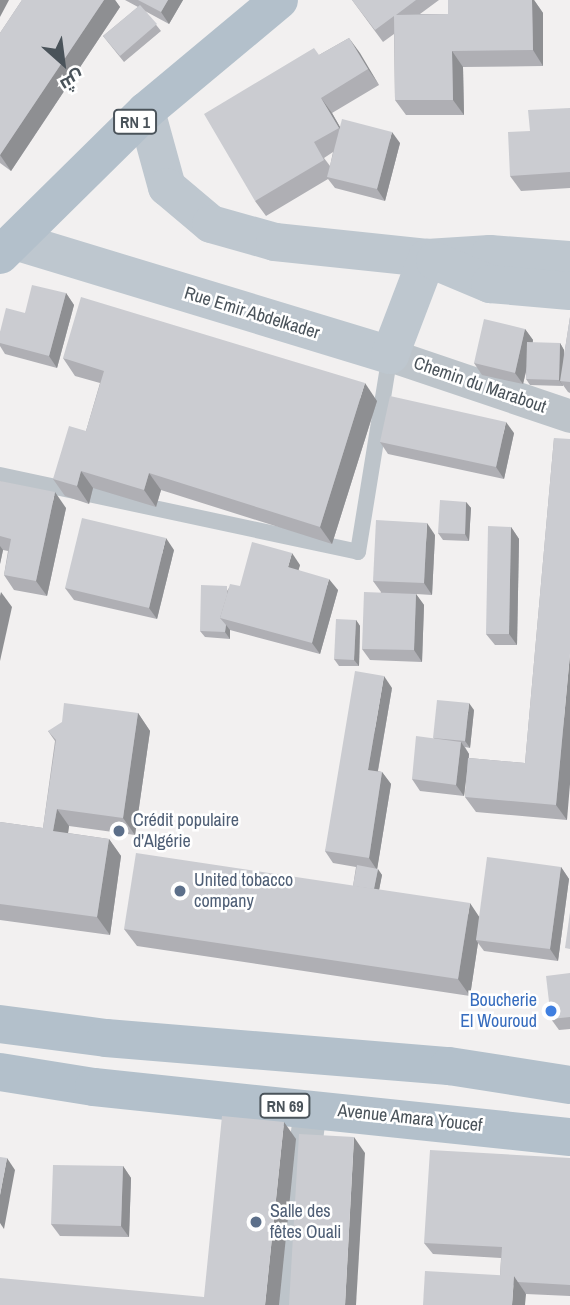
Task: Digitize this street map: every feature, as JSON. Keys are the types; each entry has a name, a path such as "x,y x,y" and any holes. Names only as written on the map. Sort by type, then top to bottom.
{"main road":[{"name":"RN 1","path":"7,248 146,111 279,0"},
{"path":"0,1024 106,1038 449,1066 570,1085"},
{"name":"Avenue Amara Youcef","path":"0,1072 94,1087 570,1137"}],"street":[{"path":"146,111 167,187 211,224 275,242 427,258 490,254 570,260"},
{"name":"Rue Emir Abdelkader","path":"7,248 390,355"},
{"path":"427,258 490,284 570,291"},
{"path":"390,355 427,258"},
{"name":"Chemin du Marabout","path":"390,355 570,416"},
{"path":"286,1305 310,1108"}],"lane":[{"path":"0,475 358,552 390,355"}],"building":[{"path":"22,0 104,0 0,155 0,33"},
{"path":"138,0 168,0 161,12"},
{"path":"352,0 416,0 375,30"},
{"path":"448,0 532,0 533,50 452,51 453,100 395,100 394,15 448,14"},
{"path":"140,5 157,24 120,56 103,36"},
{"path":"349,38 368,69 321,98 339,128 314,142 324,160 255,201 204,114 314,48 319,55"},
{"path":"570,108 570,172 510,176 508,132 530,131 528,110"},
{"path":"342,119 392,132 377,189 327,177"},
{"path":"32,285 66,293 49,356 0,343 6,308 25,313"},
{"path":"81,297 365,383 320,527 149,473 144,490 81,471 77,486 53,479 69,426 86,431 104,371 63,358"},
{"path":"570,317 570,382 560,381"},
{"path":"484,319 525,329 515,373 474,363"},
{"path":"527,342 560,343 559,380 526,379"},
{"path":"390,396 506,422 496,467 380,442"},
{"path":"554,438 570,439 570,654 556,805 465,797 468,758 525,763"},
{"path":"0,481 55,492 36,581 4,575 11,539 0,536"},
{"path":"440,500 466,502 465,534 438,533"},
{"path":"82,518 166,538 149,608 65,588"},
{"path":"376,520 427,523 424,583 373,581"},
{"path":"488,526 511,527 509,634 486,634"},
{"path":"252,542 292,553 288,567 329,579 312,643 220,618 230,584 240,586"},
{"path":"201,585 227,586 220,618 226,625 225,632 200,631"},
{"path":"364,592 416,594 414,650 362,649"},
{"path":"336,619 356,620 354,660 334,659"},
{"path":"355,671 384,676 368,770 382,772 369,858 325,851"},
{"path":"437,700 469,703 465,741 433,738"},
{"name":"Crédit populaire d'Algérie","path":"64,703 138,713 123,818 57,809 53,831 109,839 97,917 0,904 0,822 43,828 56,740 48,731 62,722"},
{"path":"416,736 461,742 456,785 412,779"},
{"path":"136,853 470,903 458,979 124,929"},
{"path":"487,857 561,867 550,949 476,940"},
{"path":"357,865 378,869 374,889 353,886"},
{"path":"570,912 570,949 565,948"},
{"path":"570,973 570,1017 551,1019 546,976"},
{"path":"222,1116 284,1122 265,1305 0,1305 0,1278 204,1297"},
{"path":"299,1134 354,1137 345,1305 289,1305"},
{"path":"430,1150 570,1158 570,1285 518,1282 514,1276 500,1276 502,1247 424,1243"},
{"path":"0,1157 7,1158 0,1195"},
{"path":"53,1165 123,1166 121,1226 51,1224"},
{"path":"425,1271 514,1276 512,1305 423,1305"}],"place":[{"name":"Crédit populaire d'Algérie","path":"119,831"},
{"name":"United tobacco company","path":"180,891"},
{"name":"Boucherie El Wouroud","path":"551,1011"},
{"name":"Salle des fêtes Ouali","path":"256,1222"}]}
